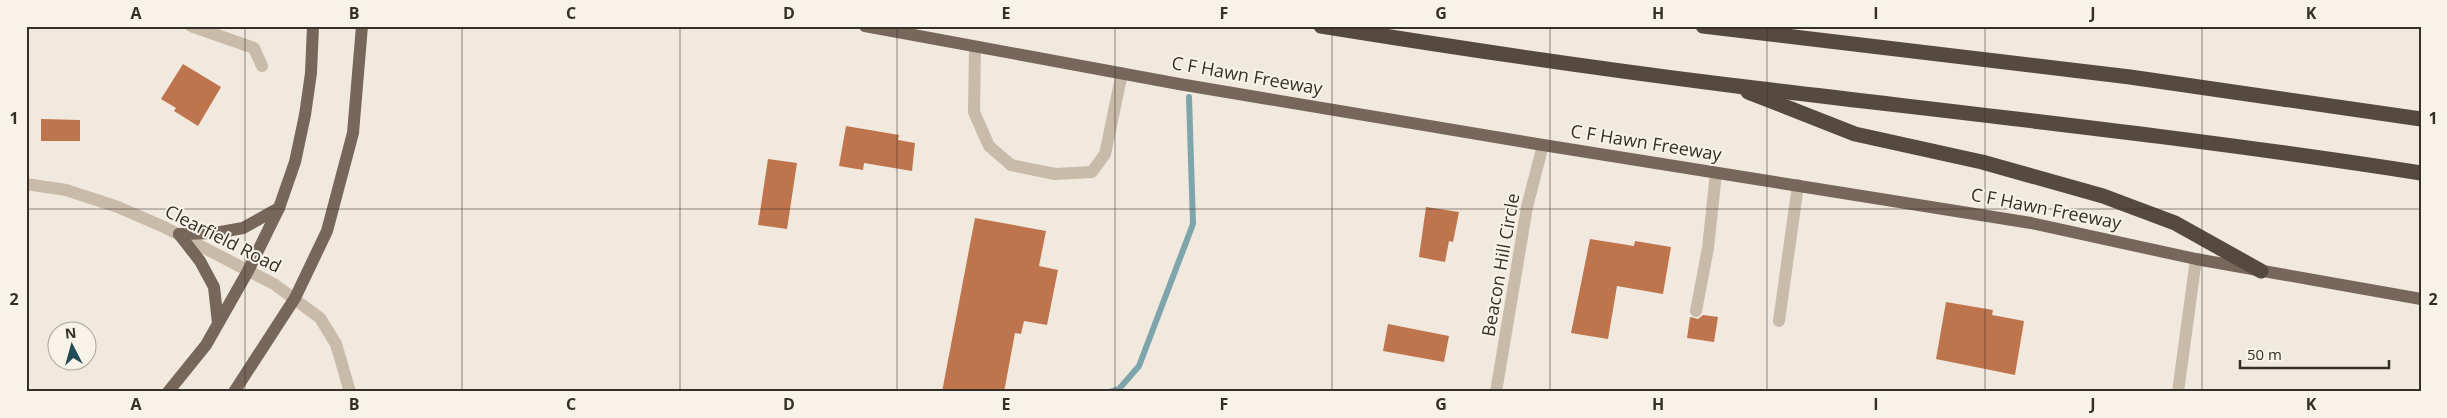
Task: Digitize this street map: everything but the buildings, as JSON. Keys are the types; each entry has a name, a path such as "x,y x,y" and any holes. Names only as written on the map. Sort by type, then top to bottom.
{"highway":[{"path":"1321,26 1460,48 1728,85 2126,131 2421,173"},
{"path":"1703,26 2130,77 2421,119"},
{"path":"1728,85 1855,134 1982,162 2103,196 2175,223 2261,271"}],"main road":[{"path":"168,392 206,345 248,271 280,208 295,162 305,115 311,73 313,26"},
{"path":"234,392 295,298 327,231 354,133 362,26"},
{"name":"C F Hawn Freeway","path":"865,26 1122,73 1543,145 2030,223 2196,259 2421,299"},
{"path":"179,234 215,233 243,228 280,208"},
{"path":"179,234 200,260 214,287 218,323"}],"street":[{"path":"191,26 254,48 262,66"},
{"path":"975,46 974,112 989,146 1011,165 1055,174 1092,172 1105,154 1122,73"},
{"name":"Beacon Hill Circle","path":"1496,392 1526,207 1543,145"},
{"path":"1696,311 1708,248 1716,173"},
{"name":"Clearfield Road","path":"26,184 66,190 101,201 179,234 274,284 320,318 336,344 350,392"},
{"path":"1779,321 1798,185"},
{"path":"2178,392 2196,259"}],"waterway":[{"path":"1109,392 1119,389 1139,366 1193,224 1189,97"}]}
